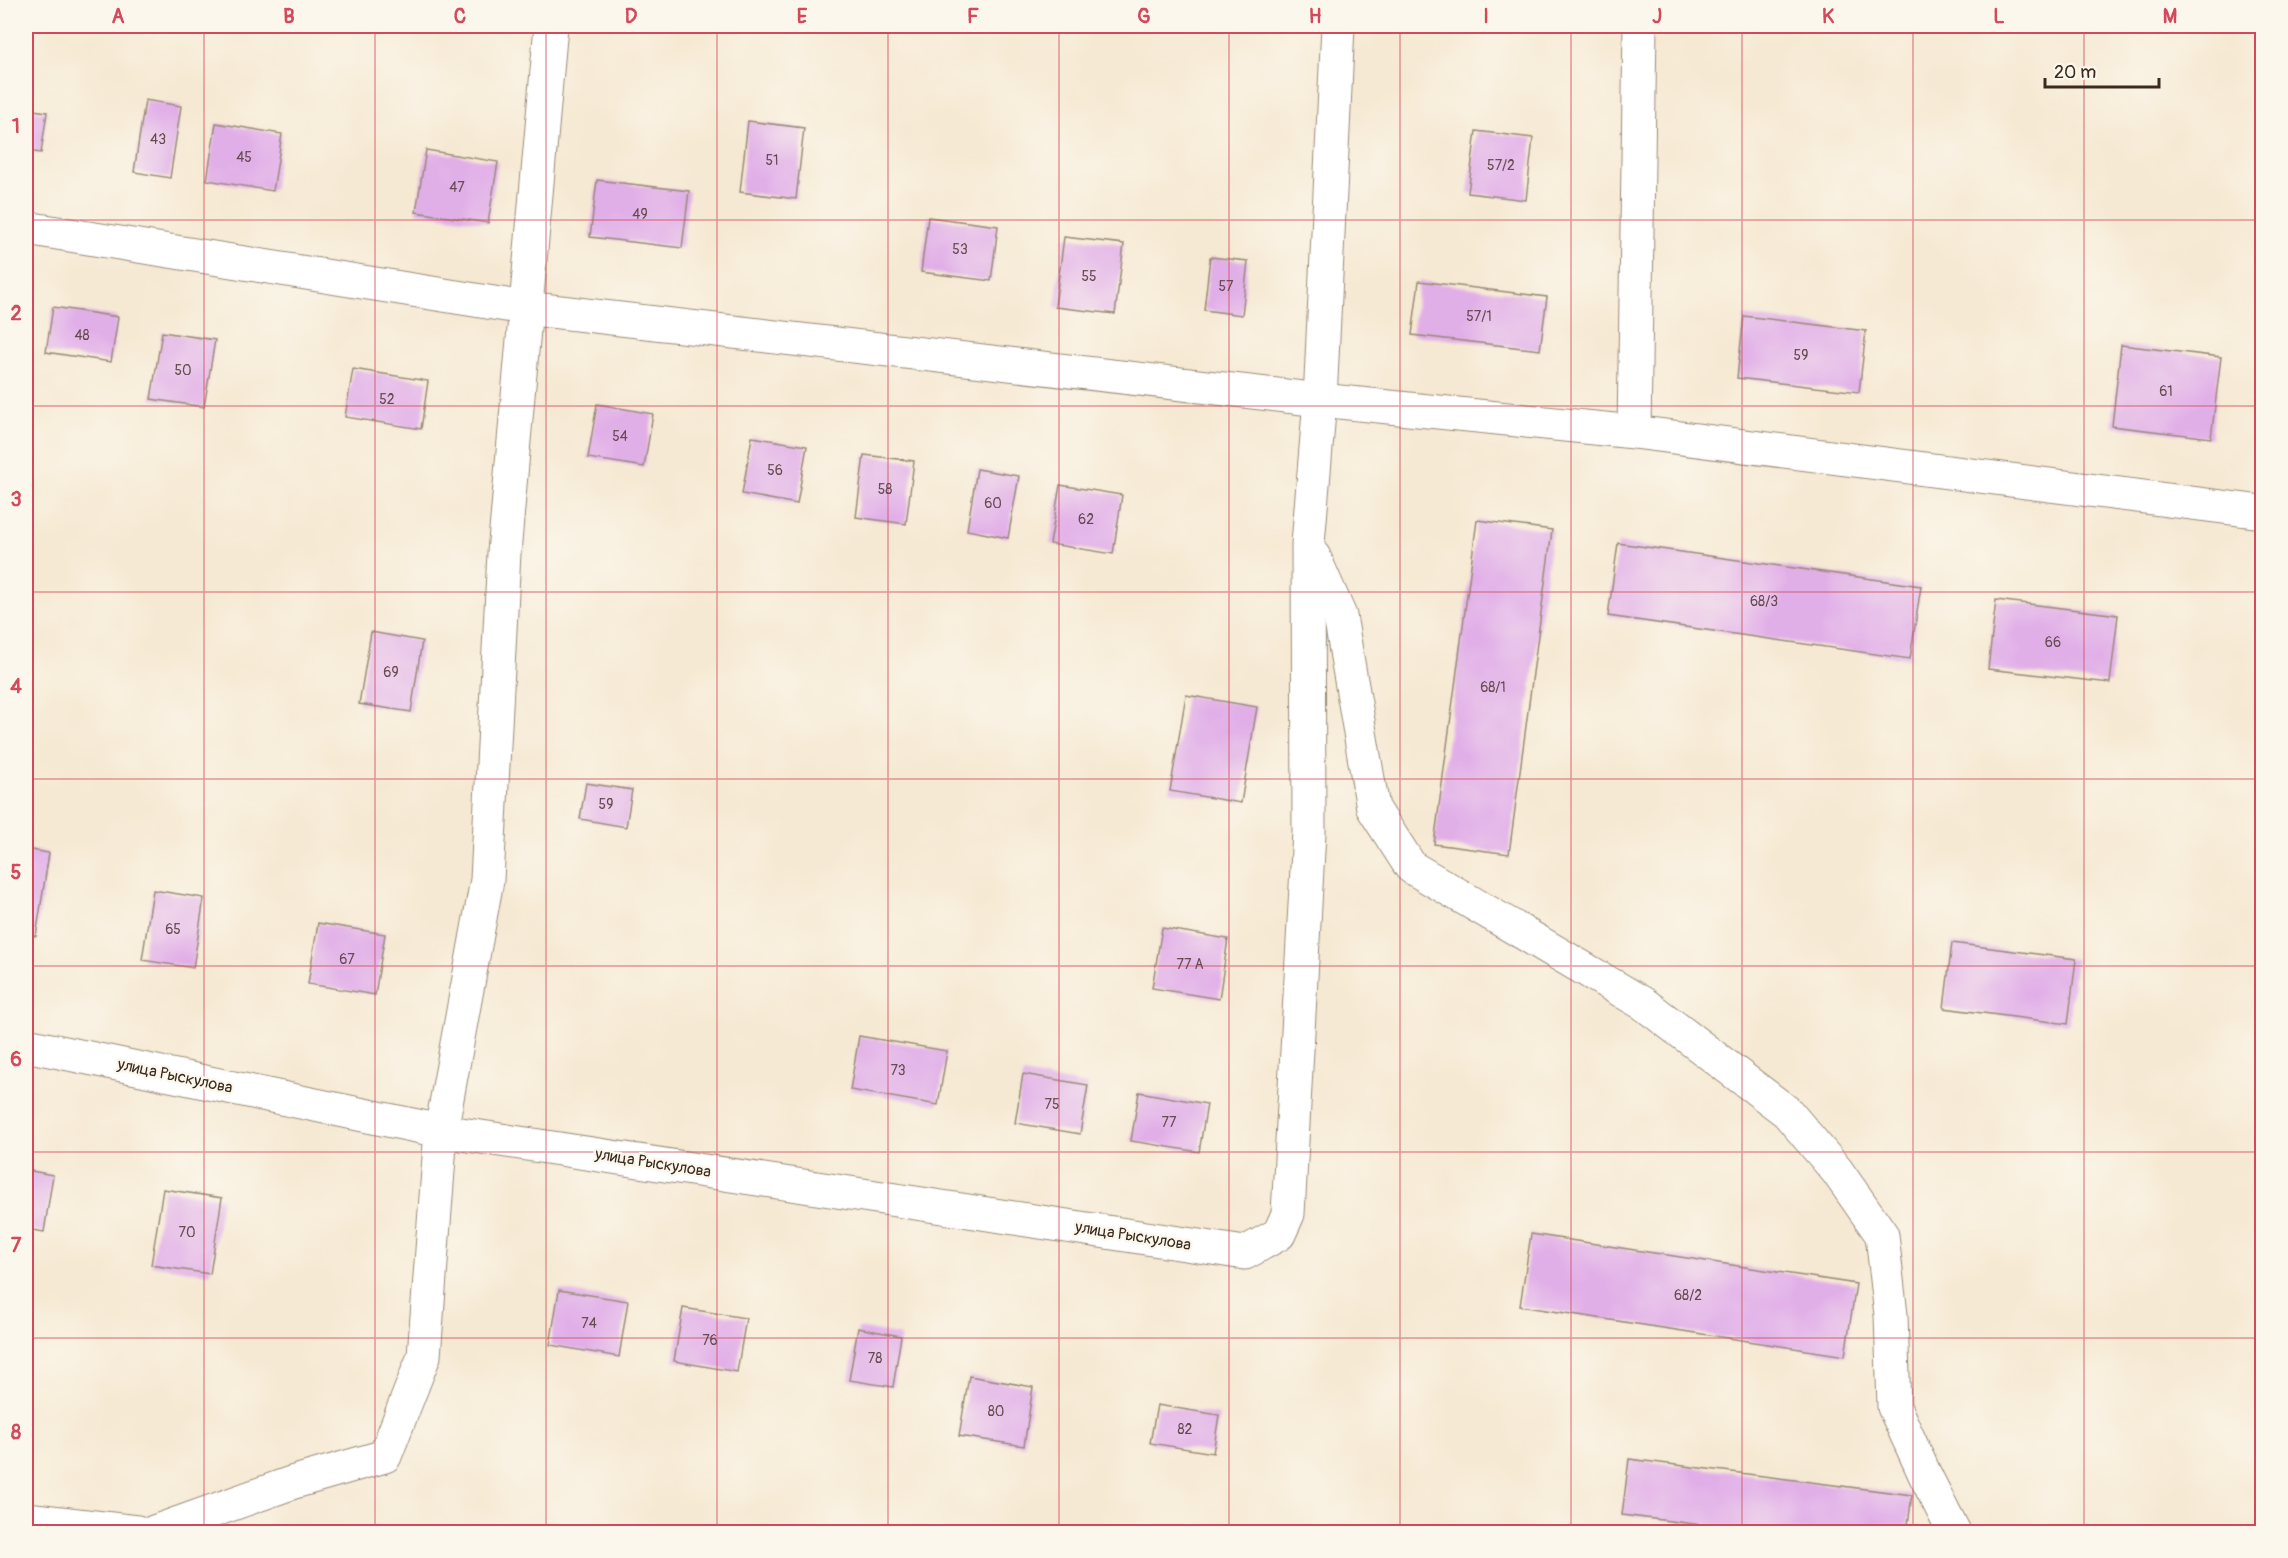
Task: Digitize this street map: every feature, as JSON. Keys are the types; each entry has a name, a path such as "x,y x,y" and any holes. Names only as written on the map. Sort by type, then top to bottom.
{"street":[{"path":"154,1533 291,1483 386,1456 423,1356 441,1131 487,880 504,553 551,26"},
{"path":"1338,26 1320,400 1308,544 1340,616 1373,808 1411,867 1644,1004 1787,1112 1837,1171 1882,1235 1891,1315 1894,1407 1954,1533"},
{"path":"1634,432 1640,26"},
{"path":"26,228 525,308 1320,400 1634,432 2262,512"},
{"name":"улица Рыскулова","path":"26,1045 441,1131 1245,1253 1279,1234 1288,1214 1309,832 1308,544"},
{"path":"26,1519 136,1533"}],"building":[{"path":"145,100 181,106 170,178 134,172"},
{"path":"26,109 47,112 41,153 26,151"},
{"path":"748,121 804,128 796,199 740,192"},
{"path":"216,123 282,134 273,191 207,180"},
{"path":"1476,131 1533,138 1526,200 1468,193"},
{"path":"426,150 498,162 488,223 416,212"},
{"path":"597,180 689,191 682,248 590,237"},
{"path":"928,217 998,226 991,281 921,272"},
{"path":"1064,237 1124,244 1115,314 1055,307"},
{"path":"1210,257 1248,261 1242,315 1204,310"},
{"path":"1419,281 1547,297 1540,350 1412,335"},
{"path":"53,307 118,317 111,362 46,352"},
{"path":"1744,316 1866,331 1859,392 1737,378"},
{"path":"162,332 215,340 204,407 151,399"},
{"path":"2121,345 2221,357 2211,438 2112,426"},
{"path":"353,369 428,381 421,429 345,417"},
{"path":"597,404 653,414 644,467 588,458"},
{"path":"752,437 807,446 797,504 742,494"},
{"path":"864,455 914,461 906,524 856,517"},
{"path":"977,469 1019,476 1008,538 967,530"},
{"path":"1060,485 1122,495 1113,554 1050,544"},
{"path":"1477,520 1552,530 1509,854 1434,844"},
{"path":"1618,543 1921,586 1910,659 1608,616"},
{"path":"1996,600 2118,615 2110,683 1988,669"},
{"path":"371,632 422,641 411,712 359,704"},
{"path":"1186,695 1257,707 1241,803 1170,791"},
{"path":"586,783 632,790 626,827 580,819"},
{"path":"26,849 49,853 36,936 26,934"},
{"path":"153,890 204,898 193,968 142,960"},
{"path":"318,923 385,934 375,995 308,984"},
{"path":"1162,928 1228,939 1219,999 1152,988"},
{"path":"1952,943 2076,959 2068,1024 1944,1008"},
{"path":"859,1036 947,1051 938,1105 850,1090"},
{"path":"1023,1074 1088,1085 1080,1134 1015,1123"},
{"path":"1139,1092 1207,1104 1199,1152 1131,1141"},
{"path":"26,1170 53,1175 44,1232 26,1229"},
{"path":"163,1189 222,1198 210,1274 151,1265"},
{"path":"1531,1234 1856,1284 1845,1356 1520,1306"},
{"path":"559,1290 628,1301 619,1357 550,1345"},
{"path":"683,1308 746,1318 737,1372 674,1361"},
{"path":"858,1328 901,1336 893,1387 849,1380"},
{"path":"969,1376 1033,1387 1024,1446 959,1436"},
{"path":"1157,1405 1219,1415 1213,1453 1150,1443"},
{"path":"1629,1459 1912,1495 1907,1532 1759,1532 1622,1515"}]}
